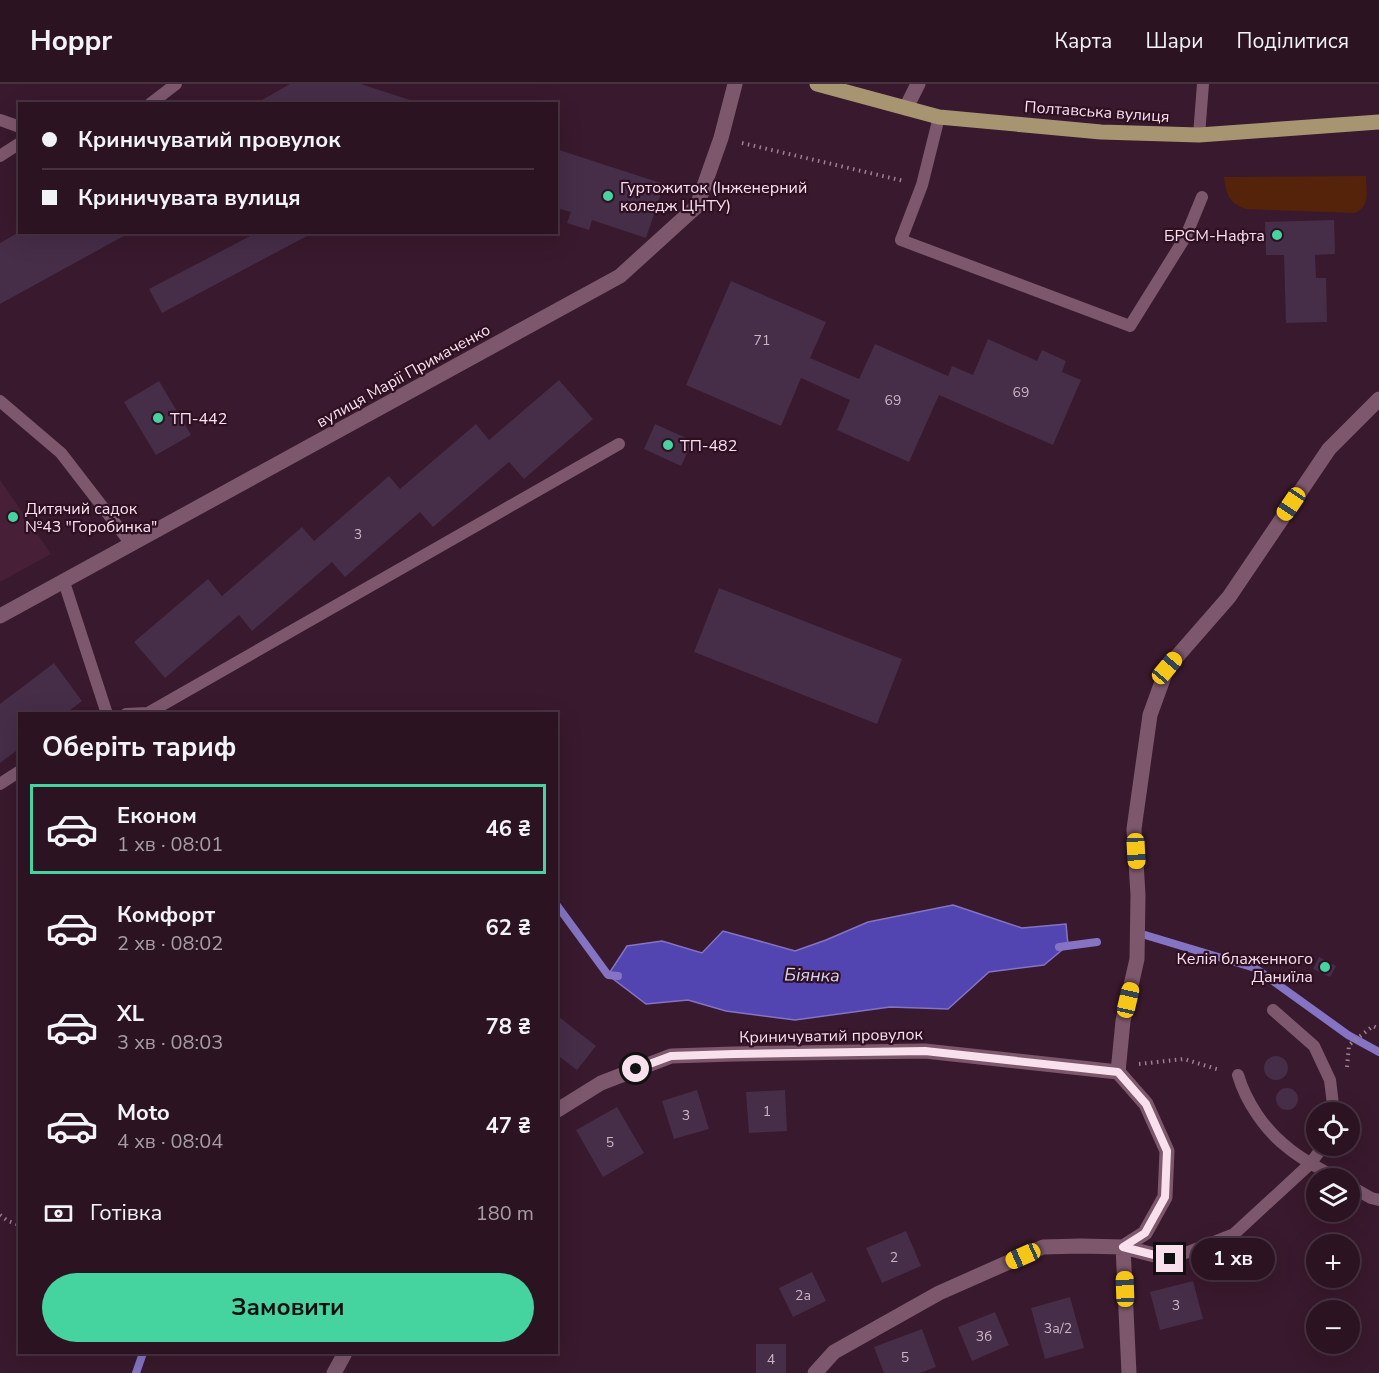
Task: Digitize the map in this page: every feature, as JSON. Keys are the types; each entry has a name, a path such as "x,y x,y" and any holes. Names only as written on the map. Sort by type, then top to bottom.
{"main road":[{"name":"Полтавська вулиця","path":"817,84 939,117 1101,132 1199,135 1379,122"}],"street":[{"name":"вулиця Марії Примаченко","path":"0,616 620,276 697,206 721,138 735,84"},
{"path":"906,108 918,84"},
{"path":"1123,1247 1145,1233 1165,1197 1167,1151 1146,1104 1118,1072 1123,1021 1137,959 1138,895 1134,829 1150,715 1167,668 1229,597 1329,449 1379,399"},
{"name":"Криничуватий провулок","path":"558,1110 601,1083 671,1056 925,1051 1118,1072"},
{"path":"815,1373 834,1352 939,1293 1043,1247 1123,1247 1170,1259"},
{"path":"1123,1247 1129,1373"},
{"path":"334,1373 344,1354"}],"lane":[{"path":"153,102 176,84"},
{"path":"1199,135 1203,84"},
{"path":"939,117 922,185 901,240 1130,326 1186,236 1202,197"},
{"path":"0,120 18,126"},
{"path":"0,156 18,144"},
{"path":"0,401 61,453 132,545"},
{"path":"150,712 619,444"},
{"path":"64,582 106,712"},
{"path":"0,784 18,772"},
{"path":"1272,1010 1314,1046 1330,1080 1333,1102"},
{"path":"1238,1075 1242,1090 1265,1125 1286,1147 1319,1168"},
{"path":"1170,1259 1234,1234 1316,1156"},
{"path":"1360,1192 1379,1200"}],"path":[{"path":"721,138 922,185"},
{"path":"1330,1080 1347,1070 1349,1045 1373,1026 1379,1029"},
{"path":"1136,1065 1184,1059"},
{"path":"0,1215 18,1224"}],"shaded area":[{"path":"1366,176 1366,202 1355,213 1246,209 1229,197 1224,177"},
{"name":"Дитячий садок №43 \"Горобинка\"","path":"0,480 51,554 0,582"}],"water":[{"path":"953,905 1022,928 1066,924 1068,945 1044,965 989,972 948,1009 890,1007 795,1020 726,1011 688,1000 646,1004 608,975 627,946 662,941 702,953 723,931 795,951 868,922"}],"building":[{"path":"290,84 361,84 416,102 258,102"},
{"name":"Гуртожиток (Інженерний коледж ЦНТУ)","path":"558,150 664,184 646,238 592,220 589,230 567,223 571,212 558,209"},
{"path":"1334,220 1335,254 1315,255 1316,278 1326,278 1327,322 1286,323 1284,255 1266,255 1265,222"},
{"path":"18,233 127,234 0,304 0,243"},
{"path":"254,234 306,234 307,236 162,313 149,289"},
{"path":"731,281 826,322 810,358 859,379 875,344 948,376 952,366 973,375 988,339 1037,361 1042,350 1066,361 1062,372 1081,380 1053,445 939,395 909,462 837,430 850,400 801,378 781,426 686,385"},
{"path":"559,380 593,419 524,479 509,462 433,527 420,512 345,577 332,562 252,631 239,615 165,678 134,642 208,579 222,596 302,527 314,541 389,476 400,489 476,424 489,440"},
{"name":"ТП-442","path":"159,381 191,435 156,455 124,402"},
{"name":"ТП-482","path":"655,424 693,441 681,466 644,449"},
{"path":"719,588 902,659 877,724 694,652"},
{"path":"54,663 82,701 68,712 18,712 18,750 0,763 0,704"},
{"name":"Келія блаженного Даниїла","path":"1319,957 1336,966 1330,977 1313,969"},
{"path":"558,1018 596,1046 577,1070 558,1056"},
{"path":"1276,1056 1281,1057 1287,1063 1287,1073 1281,1079 1276,1080 1271,1079 1265,1073 1264,1068 1265,1063 1271,1057"},
{"path":"1287,1088 1295,1091 1298,1099 1295,1107 1287,1110 1279,1107 1276,1099 1279,1091"},
{"path":"697,1090 709,1129 674,1139 662,1101"},
{"path":"785,1090 787,1131 749,1133 746,1092"},
{"path":"617,1107 644,1153 603,1177 576,1130"},
{"path":"906,1231 921,1266 882,1283 866,1248"},
{"path":"812,1272 826,1301 793,1317 779,1288"},
{"path":"1193,1281 1203,1319 1160,1330 1150,1292"},
{"path":"1070,1297 1084,1348 1045,1359 1031,1308"},
{"path":"995,1312 1009,1345 972,1361 958,1327"},
{"path":"922,1329 936,1367 920,1373 884,1373 874,1347"},
{"path":"756,1344 786,1344 786,1373 756,1373"}],"waterway":[{"name":"Біянка","path":"558,907 608,975 618,976"},
{"name":"Біянка","path":"1145,935 1255,968 1348,1035 1379,1052"},
{"name":"Біянка","path":"1059,947 1097,942"},
{"name":"Біянка","path":"136,1373 143,1354"}],"place":[{"name":"Гуртожиток (Інженерний коледж ЦНТУ)","path":"608,196"},
{"name":"БРСМ-Нафта","path":"1277,235"},
{"name":"ТП-442","path":"158,418"},
{"name":"ТП-482","path":"668,445"},
{"name":"Дитячий садок №43 \"Горобинка\"","path":"13,517"},
{"name":"Келія блаженного Даниїла","path":"1325,967"}],"route":[{"path":"636,1069 671,1056 925,1051 1118,1072 1146,1104 1167,1151 1165,1197 1145,1233 1123,1247 1170,1259"}]}
